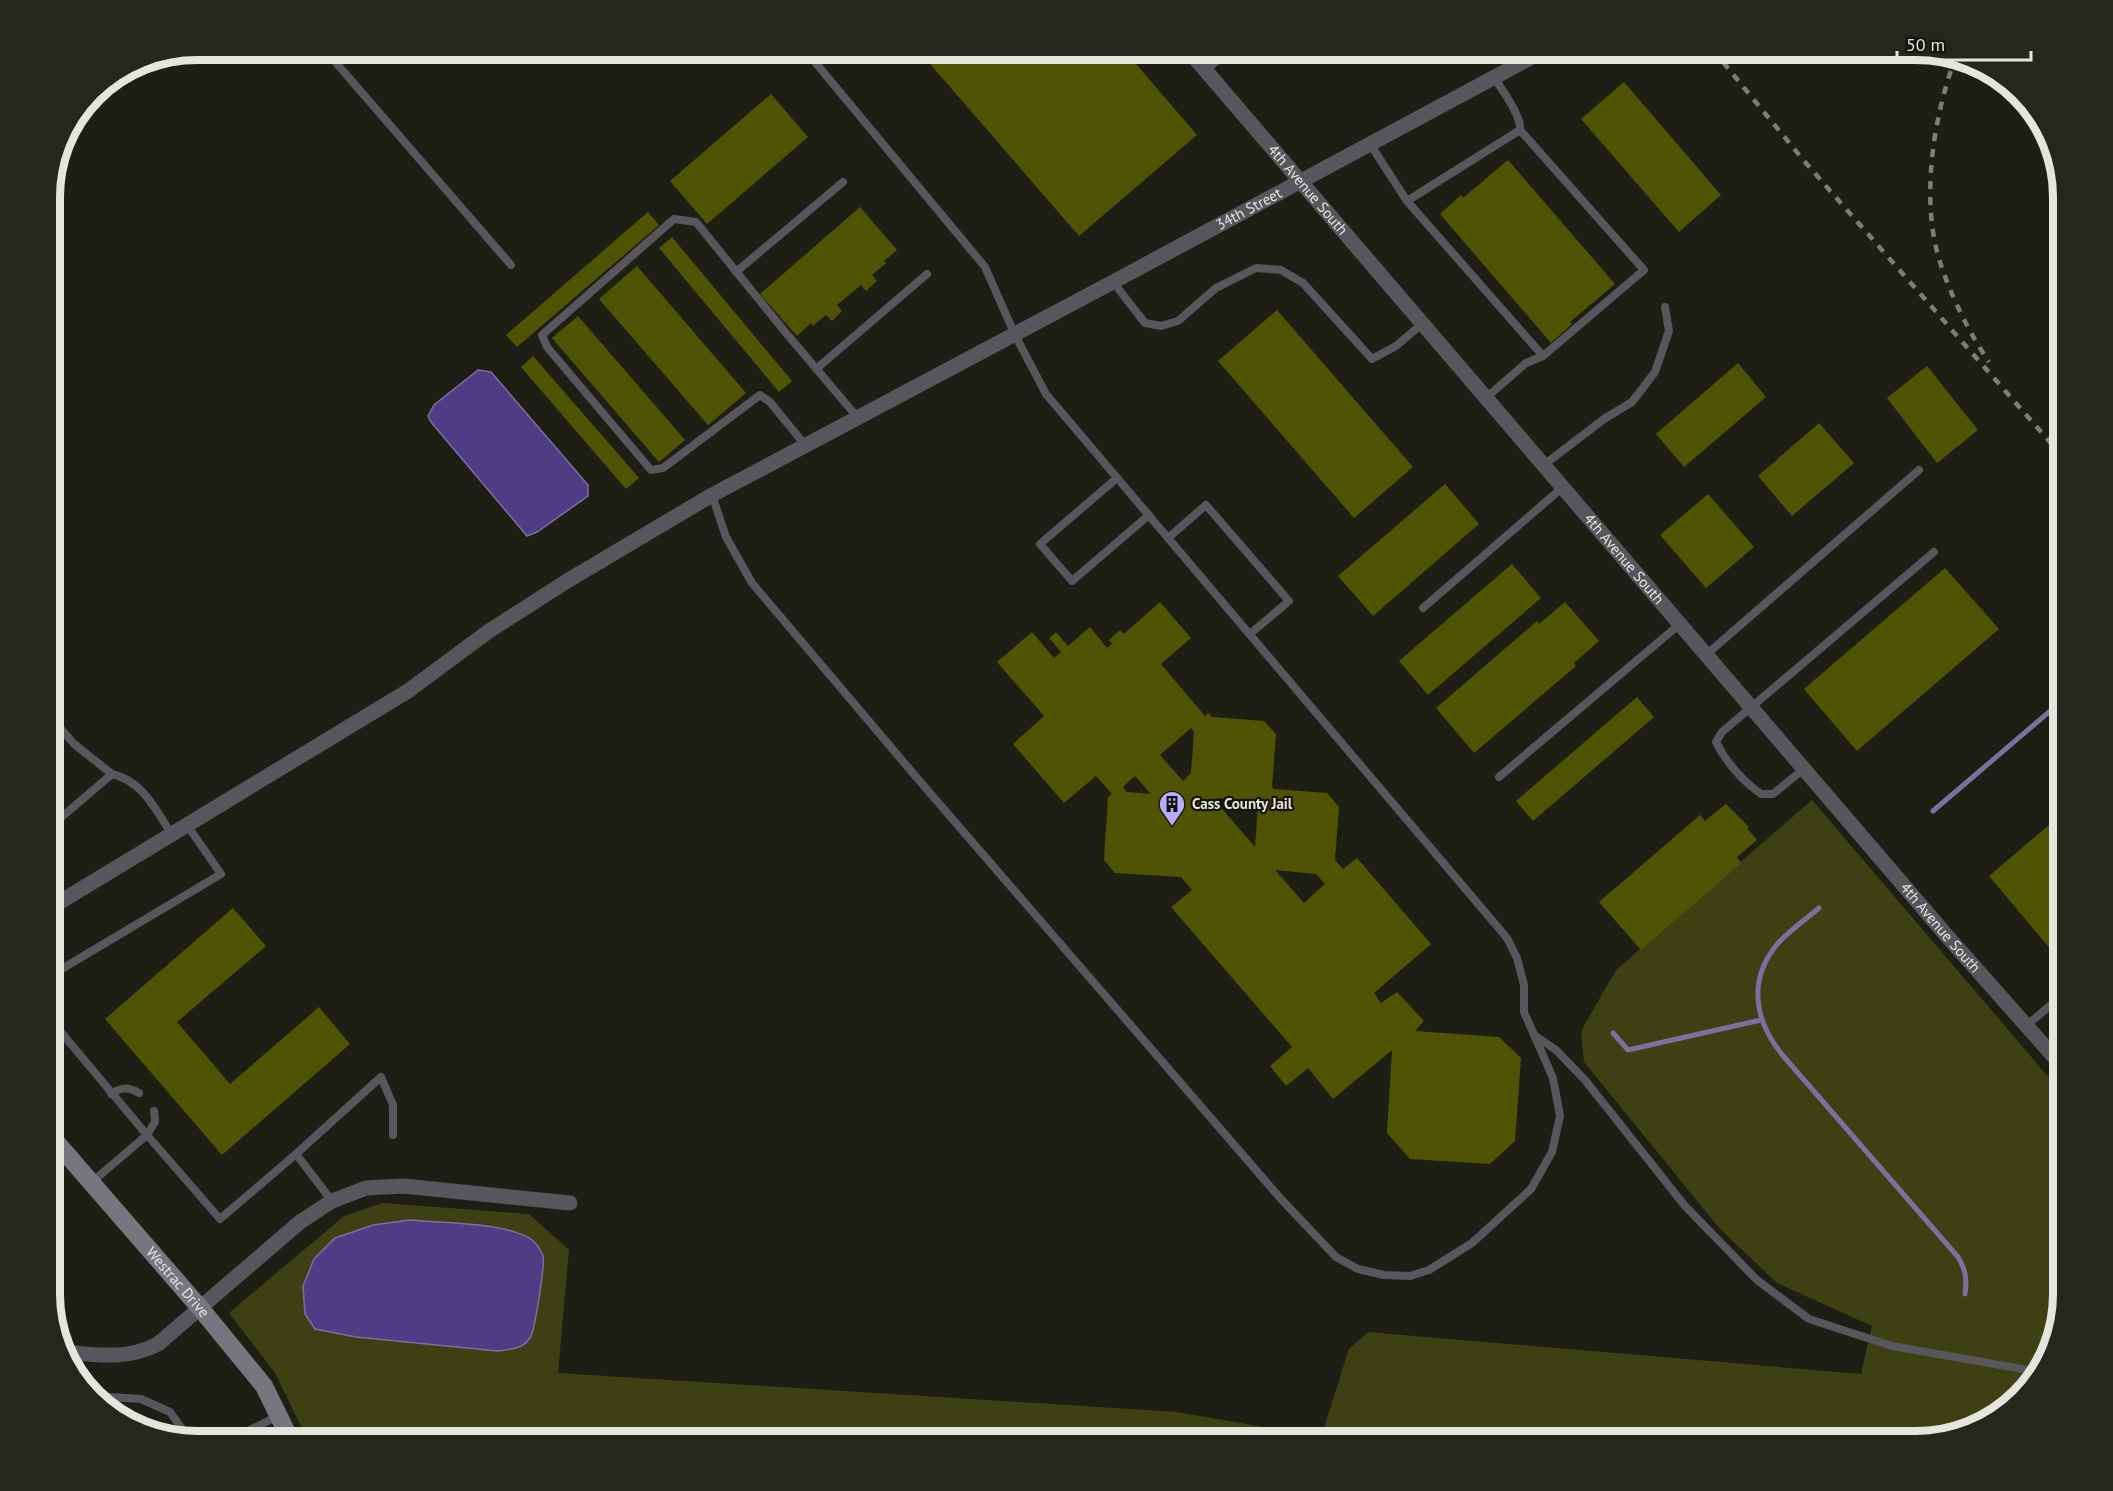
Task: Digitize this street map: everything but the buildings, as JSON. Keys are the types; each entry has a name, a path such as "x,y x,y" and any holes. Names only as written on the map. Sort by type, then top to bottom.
{"street":[{"name":"4th Avenue South","path":"1197,60 2053,1055"},
{"name":"34th Street","path":"60,903 408,691 489,631 567,581 712,495 1370,144 1494,77 1518,60"},
{"name":"Westrac Drive","path":"60,1146 201,1309 264,1386 286,1431"},
{"path":"73,1353 105,1356 144,1351 158,1344 300,1222 332,1201 366,1188 403,1186 570,1203"}],"lane":[{"path":"334,60 511,265"},
{"path":"712,495 726,537 752,583 1164,1065 1303,1225 1336,1257 1358,1269 1384,1275 1410,1276 1429,1270 1472,1243 1531,1189 1552,1152 1560,1116 1553,1078 1524,1011 1522,976 1517,958 1507,938 1046,394 1015,335 985,267 813,60"},
{"path":"1206,70 1218,60"},
{"path":"1487,397 1526,363 1543,356 1644,270 1520,130 1521,125 1494,77"},
{"path":"1407,201 1520,130"},
{"path":"1370,144 1407,201 1543,356"},
{"path":"736,272 843,182"},
{"path":"805,445 770,402 759,395 663,468 651,470 547,347 542,335 674,219 696,222 858,418"},
{"path":"1113,282 1145,323 1161,326 1178,321 1216,288 1256,268 1281,270 1303,283 1372,360 1396,346 1423,323"},
{"path":"816,369 927,274"},
{"path":"1545,464 1604,419 1632,402 1655,372 1669,331 1665,307"},
{"path":"1707,654 1919,470"},
{"path":"1117,478 1040,544 1059,567 1072,581 1149,515"},
{"path":"1423,608 1564,486"},
{"path":"1168,538 1206,505 1289,601 1250,634"},
{"path":"1805,768 1773,794 1761,794 1750,786 1722,754 1716,742 1722,732 1934,552"},
{"path":"1499,777 1681,623"},
{"path":"60,728 74,744 112,774 125,777 138,786 172,835"},
{"path":"60,818 112,774"},
{"path":"60,970 221,874 187,825"},
{"path":"2027,1025 2053,1003"},
{"path":"60,1031 111,1094 220,1219 381,1077 393,1105 393,1136"},
{"path":"1534,1035 1556,1050 1585,1080 1685,1206 1757,1280 1809,1319 1892,1346 2030,1370"},
{"path":"111,1094 117,1090 130,1088 139,1093"},
{"path":"92,1183 147,1135 155,1122 154,1111"},
{"path":"296,1154 332,1201"},
{"path":"107,1397 141,1400 170,1412 183,1430"},
{"path":"248,1431 278,1416"}],"green space":[{"path":"1812,800 2053,1082 2052,1312 2043,1346 2025,1377 2013,1391 1977,1417 1934,1430 1323,1431 1349,1349 1368,1332 1861,1374 1872,1326 1777,1283 1720,1229 1584,1062 1581,1031 1616,970"},
{"path":"382,1203 529,1214 569,1250 558,1373 1177,1412 1286,1431 303,1431 275,1373 229,1313 344,1216"}],"shaded area":[{"path":"478,370 491,372 588,485 588,496 537,532 527,536 428,416 434,405"},
{"path":"410,1220 491,1227 521,1234 535,1243 543,1256 543,1271 534,1323 527,1342 515,1348 497,1351 356,1337 315,1329 305,1314 303,1286 314,1259 335,1238 373,1225"}],"waterway":[{"path":"1933,811 2053,709"},
{"path":"1819,908 1780,941 1769,955 1762,970 1758,985 1758,1000 1766,1030 1785,1058 1958,1257 1965,1275 1965,1294"},
{"path":"1613,1033 1628,1050 1761,1020"}],"railway":[{"path":"1721,60 1805,162 2053,446"},
{"path":"1953,65 1935,133 1930,189 1931,217 1935,243 1946,280 1969,328 1989,362"}],"place":[{"name":"Cass County Jail","path":"1172,827"}]}
